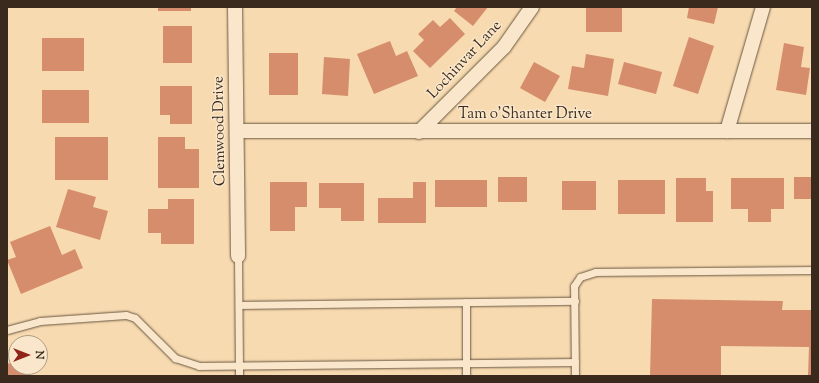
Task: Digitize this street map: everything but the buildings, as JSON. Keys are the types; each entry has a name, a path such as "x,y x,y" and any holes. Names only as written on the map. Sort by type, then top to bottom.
{"street":[{"name":"Clemwood Drive","path":"235,7 238,131 238,256"},
{"name":"Lochinvar Lane","path":"419,132 504,47 532,7"},
{"path":"727,131 763,7"},
{"name":"Tam o'Shanter Drive","path":"238,131 812,131"}],"lane":[{"path":"238,256 239,376"},
{"path":"575,376 574,286 580,277 595,272 812,270"},
{"path":"239,305 575,301"},
{"path":"466,302 466,376"},
{"path":"7,330 40,321 126,315 135,318 175,358 199,366 239,367 575,362"}]}
